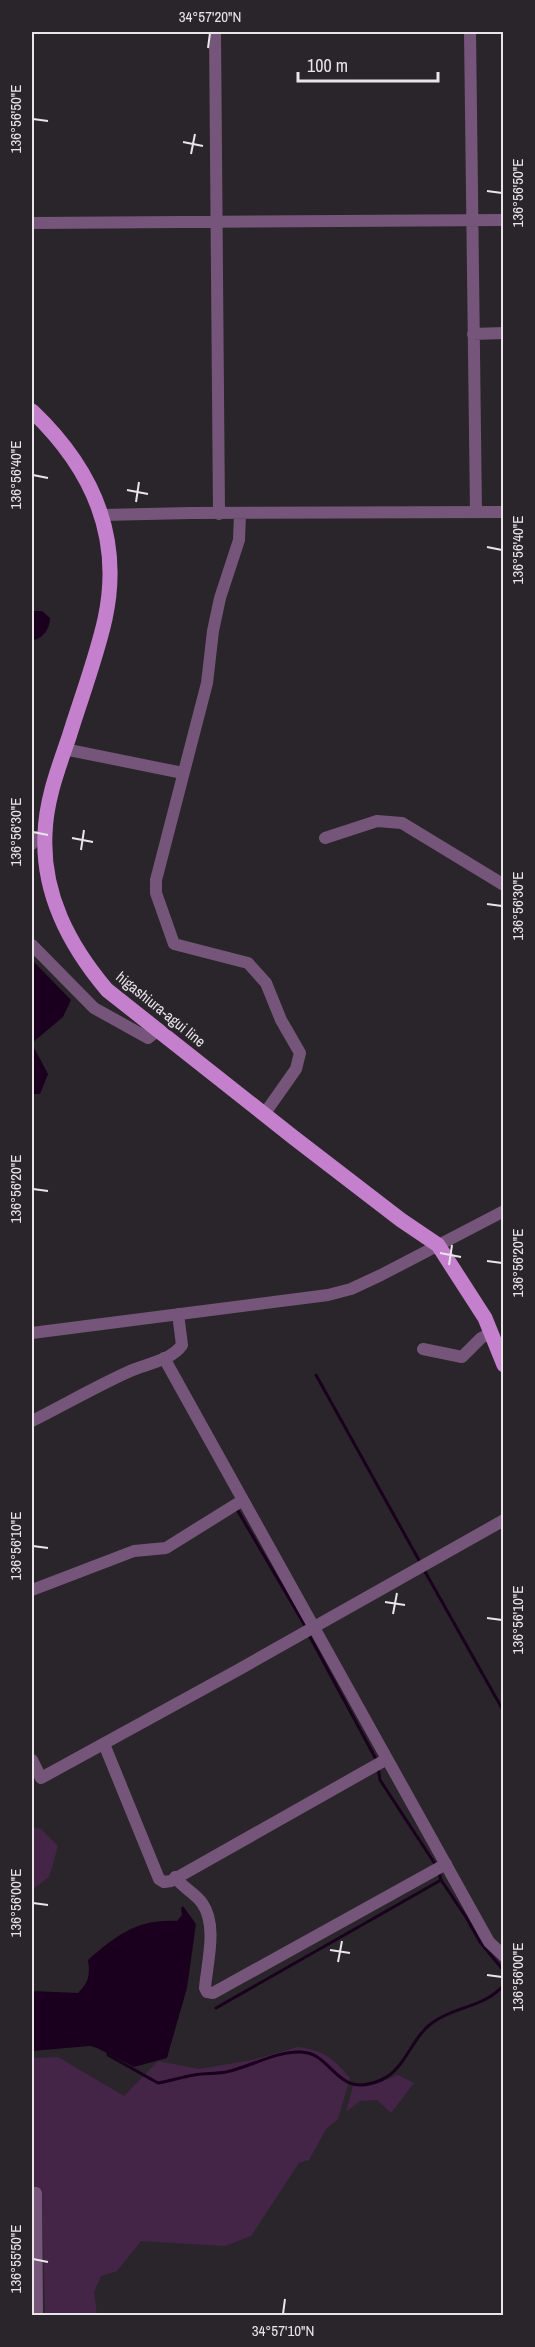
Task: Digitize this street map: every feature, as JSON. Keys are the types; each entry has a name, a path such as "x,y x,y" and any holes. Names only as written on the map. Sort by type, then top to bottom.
{"main road":[{"name":"higashiura-agui line","path":"32,411 69,451 81,468 102,515 109,557 108,600 98,646 50,796 45,834 50,886 64,929 94,975 107,990 401,1220 438,1245 477,1303 504,1365"}],"street":[{"path":"215,32 219,514"},
{"path":"470,32 476,512"},
{"path":"32,224 504,220"},
{"path":"474,334 504,333"},
{"path":"102,515 504,512"},
{"path":"240,514 239,540 220,598 213,631 207,683 156,880 156,893 174,944 248,963 266,983 300,1053 296,1069 265,1113"},
{"path":"64,749 183,773"},
{"path":"325,838 377,821 402,823 504,885"},
{"path":"32,844 35,838 45,834"},
{"path":"32,945 94,1008 148,1038 158,1030"},
{"path":"32,1333 327,1295 351,1289 504,1211"},
{"path":"32,1421 129,1371 164,1358 177,1350 182,1345 178,1314"},
{"path":"423,1349 462,1357 481,1338 491,1333"},
{"path":"164,1358 489,1942 504,1956"},
{"path":"32,1590 134,1551 166,1548 243,1500"},
{"path":"32,1760 41,1778 504,1520"},
{"path":"104,1744 159,1880 164,1882 387,1759"},
{"path":"175,1877 181,1885 196,1896 208,1914 209,1944 205,1988 207,1992 213,1994 446,1864"},
{"path":"32,2193 36,2193 37,2316"}],"shaded area":[{"path":"32,611 42,611 50,618 45,633 36,640 32,640"},
{"path":"32,960 71,1000 63,1017 32,1043"},
{"path":"32,1044 48,1074 40,1094 32,1094"},
{"path":"32,1827 41,1829 58,1846 49,1877 32,1890"},
{"path":"183,1906 196,1924 187,1988 167,2058 134,2067 90,2046 32,2051 32,1991 78,1993 88,1978 88,1960 128,1930 150,1923 177,1921 182,1915"},
{"path":"298,2047 322,2053 350,2078 338,2119 326,2129 309,2160 299,2163 251,2236 225,2246 141,2241 117,2271 101,2276 94,2292 97,2315 45,2315 42,2189 32,2189 32,2058 58,2057 124,2096 158,2061 199,2069 252,2060"},
{"path":"398,2075 414,2083 391,2113 377,2100 360,2101 346,2112 353,2086 376,2084"}],"waterway":[{"path":"316,1375 420,1562"},
{"path":"238,1511 307,1629"},
{"path":"423,1568 504,1712"},
{"path":"309,1635 377,1761"},
{"path":"378,1767 380,1780 437,1867"},
{"path":"439,1873 441,1880"},
{"path":"216,2008 441,1880 480,1942 504,1971"},
{"path":"108,2052 108,2055 158,2083 198,2074 226,2072 282,2054 301,2052 312,2054 344,2080 366,2085 381,2080 397,2069 425,2029 432,2023 450,2013 487,1999 504,1985"}]}
